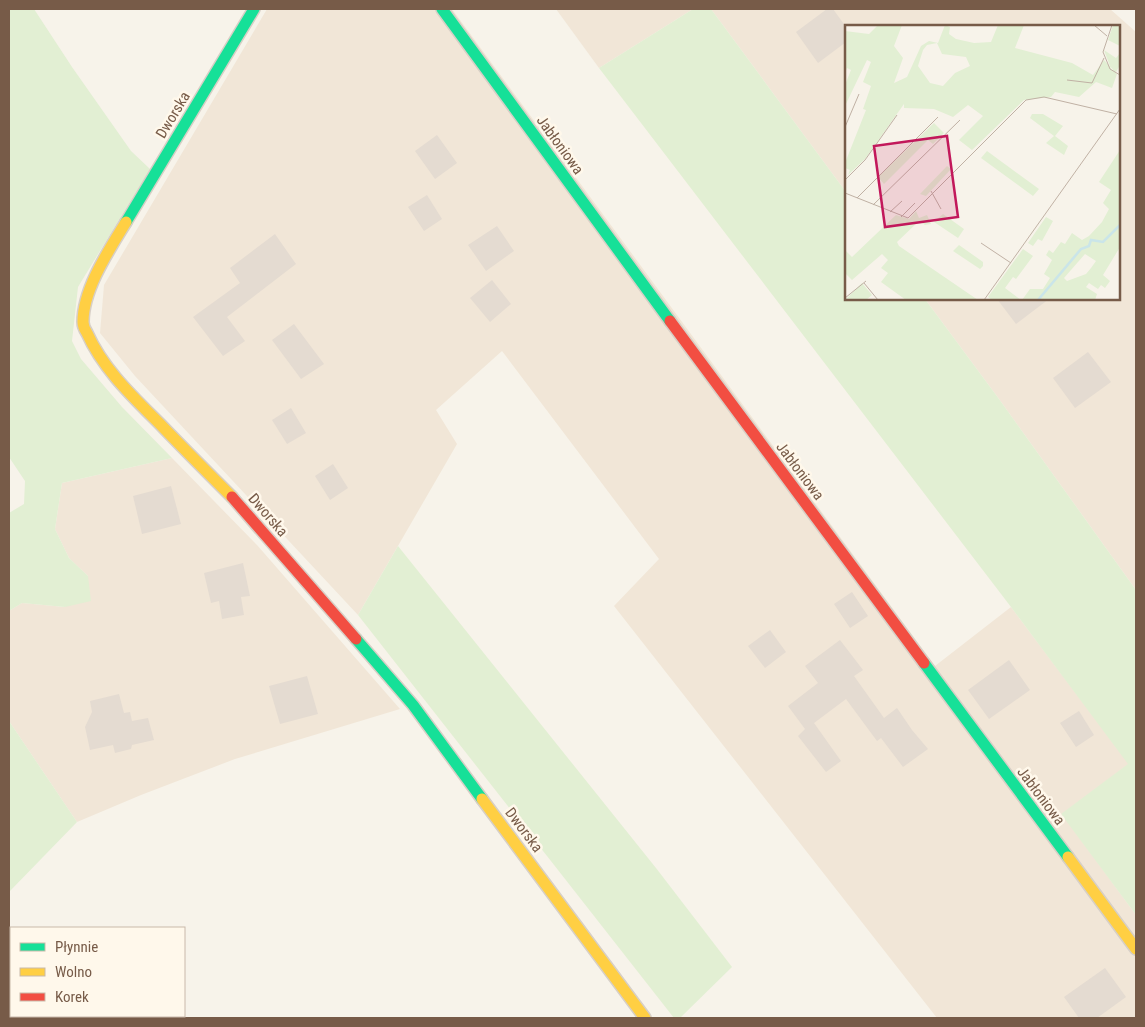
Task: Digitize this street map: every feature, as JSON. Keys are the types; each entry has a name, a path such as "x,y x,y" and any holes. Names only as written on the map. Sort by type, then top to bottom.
{"street":[{"name":"Dworska","path":"254,9 111,247 93,281 86,303 83,324 99,355 123,387 238,503 413,705 645,1018"},
{"name":"Jabłoniowa","path":"442,9 603,230 1136,950"}],"shaded area":[{"path":"267,9 452,9 935,666 1011,607 1129,764 1062,814 1136,915 1136,1018 937,1018 614,606 659,559 502,351 436,410 457,444 358,615 135,376 100,333 104,285"},
{"path":"556,9 693,9 599,68"},
{"path":"711,9 1110,9 1136,32 1136,590 926,300 1120,300 1120,25 845,25 845,191"},
{"path":"172,458 257,545 400,709 235,759 77,822 9,721 9,611 22,603 65,607 88,576 69,558 55,529 62,483"}],"green space":[{"path":"9,9 34,9 131,151 150,169 78,287 72,341 81,359 122,407 172,458 62,483 55,529 69,558 88,576 91,601 65,607 22,603 9,611 9,513 24,504 25,481 9,457"},
{"path":"693,9 711,9 845,191 845,300 926,300 1136,590 1136,915 1061,814 1128,764 1011,607 599,68"},
{"path":"398,546 656,868 732,967 680,1018 674,1018 358,615"},
{"path":"9,721 77,822 9,892"}],"building":[{"path":"827,9 833,9 845,26 845,43 818,63 796,32"},
{"path":"437,135 457,163 435,179 415,151"},
{"path":"427,195 442,219 424,231 408,207"},
{"path":"497,226 514,251 486,271 468,245"},
{"path":"275,234 296,264 227,317 245,341 223,356 193,317 240,283 230,268"},
{"path":"492,280 511,304 490,322 470,298"},
{"path":"998,300 1048,300 1016,324"},
{"path":"294,324 324,364 301,379 272,340"},
{"path":"1088,352 1111,382 1075,408 1053,378"},
{"path":"291,408 306,433 287,444 272,420"},
{"path":"333,464 348,488 330,500 315,476"},
{"path":"171,486 181,524 142,534 133,496"},
{"path":"243,563 250,596 241,597 244,615 222,619 219,601 211,603 204,573"},
{"path":"852,592 868,616 850,628 834,604"},
{"path":"770,630 786,652 765,668 748,646"},
{"path":"840,640 863,670 854,676 884,718 897,708 928,749 903,767 881,738 877,741 846,699 814,723 841,761 826,772 798,736 805,729 788,706 818,683 805,666"},
{"path":"1009,660 1030,690 989,719 968,690"},
{"path":"307,676 318,714 280,724 269,686"},
{"path":"119,694 124,713 130,712 132,721 148,718 154,740 132,745 131,749 115,753 113,745 90,750 85,727 92,712 90,701"},
{"path":"1079,711 1094,735 1076,747 1060,723"},
{"path":"1105,968 1126,997 1097,1018 1079,1018 1064,997"}],"traffic: fast":[{"path":"126,222 254,9"},
{"path":"442,9 670,321"},
{"path":"356,639 413,705 482,799"},
{"path":"924,663 1068,857"}],"traffic: slow":[{"path":"126,222 92,283 84,309 84,328 101,359 119,382 232,497"},
{"path":"482,799 645,1018"},
{"path":"1068,857 1136,949"}],"traffic: jam":[{"path":"670,321 924,663"},
{"path":"232,497 356,639"}]}
